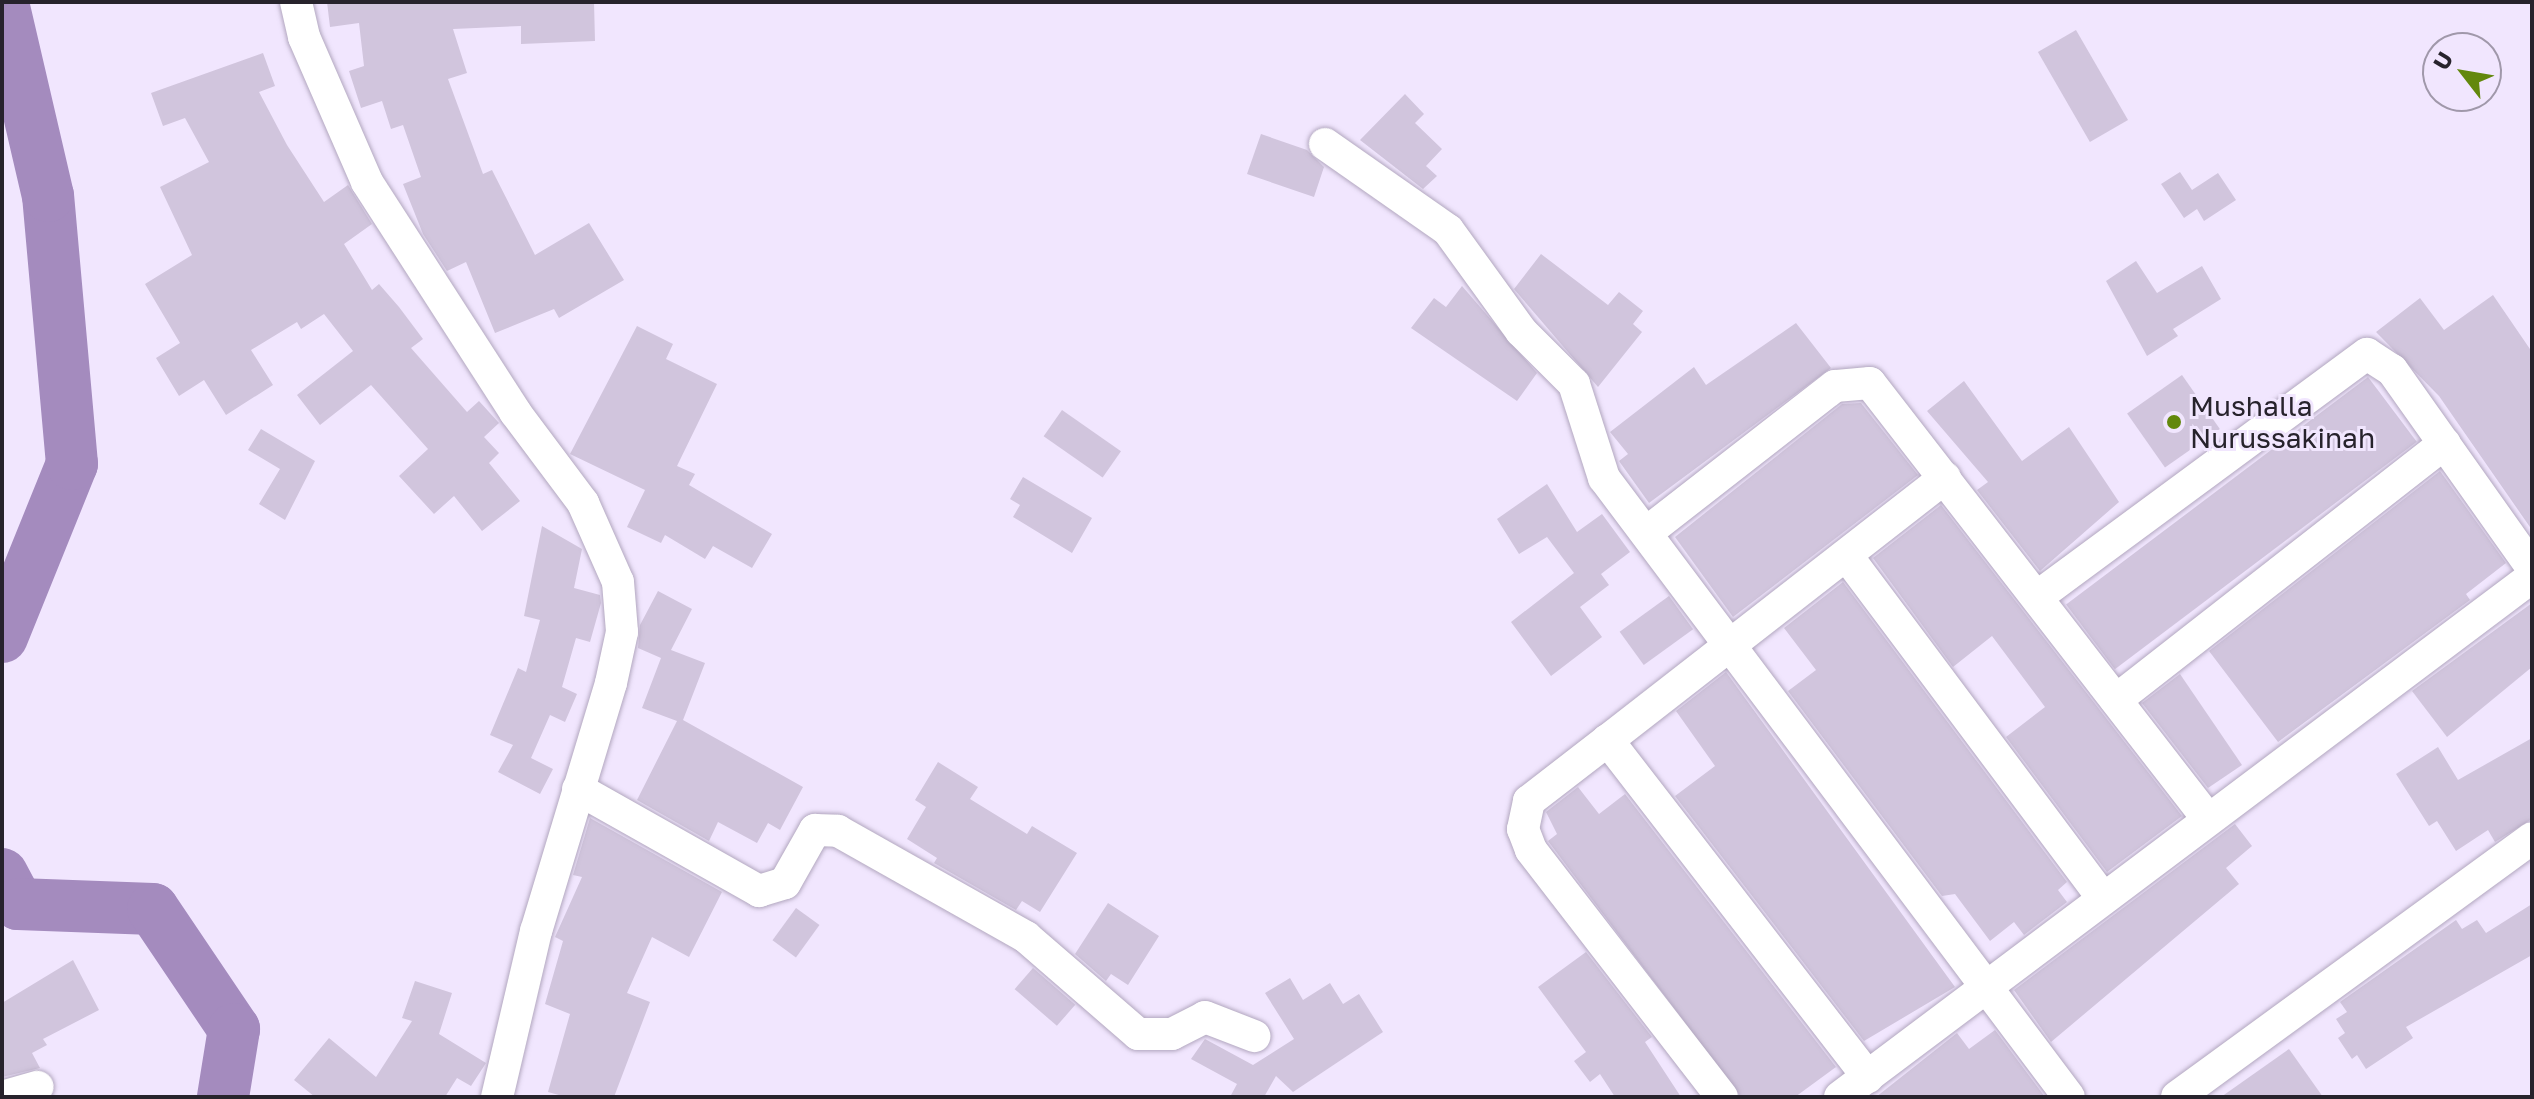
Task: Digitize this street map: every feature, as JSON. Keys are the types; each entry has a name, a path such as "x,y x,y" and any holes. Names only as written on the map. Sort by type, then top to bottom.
{"street":[{"path":"296,2 314,63 367,182 605,539 622,632 497,1097"},
{"path":"1325,144 1466,249 1521,331 1574,384 1604,478 1989,986 2069,1097"},
{"path":"2037,597 2367,354 2383,359 2532,568"},
{"path":"1646,533 1848,381 1883,392 1945,478 2208,819"},
{"path":"2116,700 2445,443"},
{"path":"1722,1097 1531,850 1523,829 1529,801 1945,478"},
{"path":"1847,556 2102,897"},
{"path":"1840,1097 2102,897 2532,577"},
{"path":"1608,740 1868,1077"},
{"path":"578,789 759,891 785,883 815,830 838,831 1026,937 1138,1034 1172,1034 1205,1017 1254,1036"},
{"path":"2177,1097 2532,838"},
{"path":"2,1097 38,1087"}],"building":[{"path":"327,2 594,2 595,41 521,44 521,26 453,29 467,73 448,79 483,174 492,170 535,255 589,223 624,280 559,318 554,309 495,333 466,262 447,271 423,234 403,184 421,177 403,125 391,129 382,101 361,108 349,71 364,66 359,23 330,27"},
{"path":"2076,30 2128,120 2090,142 2038,52"},
{"path":"263,53 275,86 259,92 287,145 324,202 348,185 372,224 344,244 372,290 379,284 399,307 423,339 411,348 467,412 479,401 499,423 484,437 499,453 489,463 520,501 482,531 454,496 434,514 399,476 428,449 371,385 320,425 297,395 353,351 324,314 301,329 297,322 251,350 273,385 226,415 204,380 179,396 156,358 180,343 145,284 192,255 160,187 209,162 185,118 163,126 151,93"},
{"path":"1405,94 1424,114 1415,123 1442,149 1426,166 1437,176 1423,189 1360,140"},
{"path":"1261,134 1307,150 1324,167 1314,197 1247,174"},
{"path":"2180,172 2192,190 2218,173 2236,200 2204,221 2197,209 2184,218 2161,184"},
{"path":"1541,254 1608,305 1619,292 1643,311 1633,324 1642,332 1598,387 1514,289"},
{"path":"2136,261 2157,293 2202,266 2221,299 2173,329 2178,336 2147,356 2106,281"},
{"path":"1462,286 1537,373 1517,401 1411,328 1434,298 1446,307"},
{"path":"2493,295 2532,352 2532,530 2439,396 2376,332 2420,298 2444,330"},
{"path":"1796,323 1831,368 1649,503 1619,461 1628,454 1610,432 1694,367 1706,385"},
{"path":"637,326 673,344 666,359 717,384 677,466 695,474 689,485 772,534 752,568 713,546 705,559 665,535 661,543 627,527 645,490 570,454"},
{"name":"Mushalla Nurussakinah","path":"2182,375 2220,429 2165,467 2127,413"},
{"path":"2368,377 2417,442 2115,669 2066,604"},
{"path":"1964,381 2022,461 2069,427 2119,502 2040,571 1977,490 1988,482 1927,411"},
{"path":"1861,403 1918,475 1733,617 1675,537 1842,404"},
{"path":"1062,410 1121,451 1103,478 1044,436"},
{"path":"261,429 315,461 285,520 259,504 280,469 248,450"},
{"path":"2440,471 2506,563 2466,594 2470,600 2278,742 2209,651"},
{"path":"1023,477 1092,518 1072,553 1013,517 1020,505 1010,499"},
{"path":"1547,484 1577,532 1602,514 1630,552 1601,574 1609,585 1580,607 1602,637 1551,676 1511,622 1574,573 1547,537 1519,554 1497,519"},
{"path":"1941,505 2182,816 2107,872 2006,737 2045,707 1992,636 1953,667 1873,558"},
{"path":"542,526 582,549 574,588 600,595 601,603 590,642 576,638 562,687 577,694 565,722 550,715 531,758 553,769 540,794 498,772 513,745 490,735 518,668 526,672 540,620 524,616"},
{"path":"1843,582 2067,882 2058,890 2067,902 2024,935 2014,922 1990,941 1955,894 1942,896 1788,691 1816,670 1784,628"},
{"path":"658,591 692,609 671,650 705,663 683,720 803,787 780,830 768,823 757,843 718,822 709,841 637,800 677,721 642,708 661,658 638,648 640,625"},
{"path":"1669,596 1693,629 1644,665 1620,632"},
{"path":"2532,603 2532,667 2447,737 2412,691"},
{"path":"1726,672 1955,987 1864,1041 1675,796 1715,766 1676,711"},
{"path":"2180,674 2242,765 2208,788 2142,703"},
{"path":"2532,738 2532,819 2495,842 2488,830 2456,851 2437,821 2429,826 2396,774 2438,747 2458,780"},
{"path":"938,762 978,787 970,799 1027,834 1032,826 1077,853 1040,912 1022,901 1016,910 934,863 937,858 907,839 926,807 915,800"},
{"path":"1578,787 1599,814 1625,794 1836,1067 1795,1097 1741,1097 1548,841 1557,834 1546,812"},
{"path":"590,818 722,892 689,957 652,937 627,993 650,1002 614,1097 566,1097 548,1092 570,1014 545,1004 563,941 555,937 582,877 573,875"},
{"path":"2235,824 2252,846 2226,868 2239,884 2051,1042 2014,990"},
{"path":"1108,903 1159,936 1128,985 1111,974 1106,981 1075,954"},
{"path":"2532,904 2532,955 2406,1027 2413,1038 2366,1069 2357,1055 2352,1059 2338,1038 2345,1033 2336,1019 2347,1012 2340,1002 2456,920 2462,929 2477,920 2486,933"},
{"path":"796,908 819,925 796,957 772,940"},
{"path":"1586,952 1652,1037 1645,1042 1681,1097 1615,1097 1600,1074 1590,1082 1574,1061 1586,1052 1538,987"},
{"path":"73,960 99,1010 43,1039 47,1045 32,1053 40,1068 2,1077 2,1003"},
{"path":"1033,968 1075,1005 1057,1026 1015,989"},
{"path":"1290,978 1303,1000 1330,983 1343,1004 1359,994 1383,1032 1293,1092 1276,1076 1264,1097 1230,1097 1237,1084 1191,1059 1205,1039 1253,1065 1294,1039 1265,993"},
{"path":"415,981 452,993 439,1034 486,1063 471,1086 457,1078 445,1097 315,1097 294,1080 329,1038 376,1077 412,1021 402,1018"},
{"path":"1995,1030 2045,1097 1876,1097 1957,1033 1969,1049"},
{"path":"2289,1049 2323,1097 2221,1097"}],"waterway":[{"path":"2,637 72,464 48,196 3,2"},
{"path":"2,874 18,904 153,909 234,1029 223,1097"}],"place":[{"name":"Mushalla Nurussakinah","path":"2174,422"}]}
